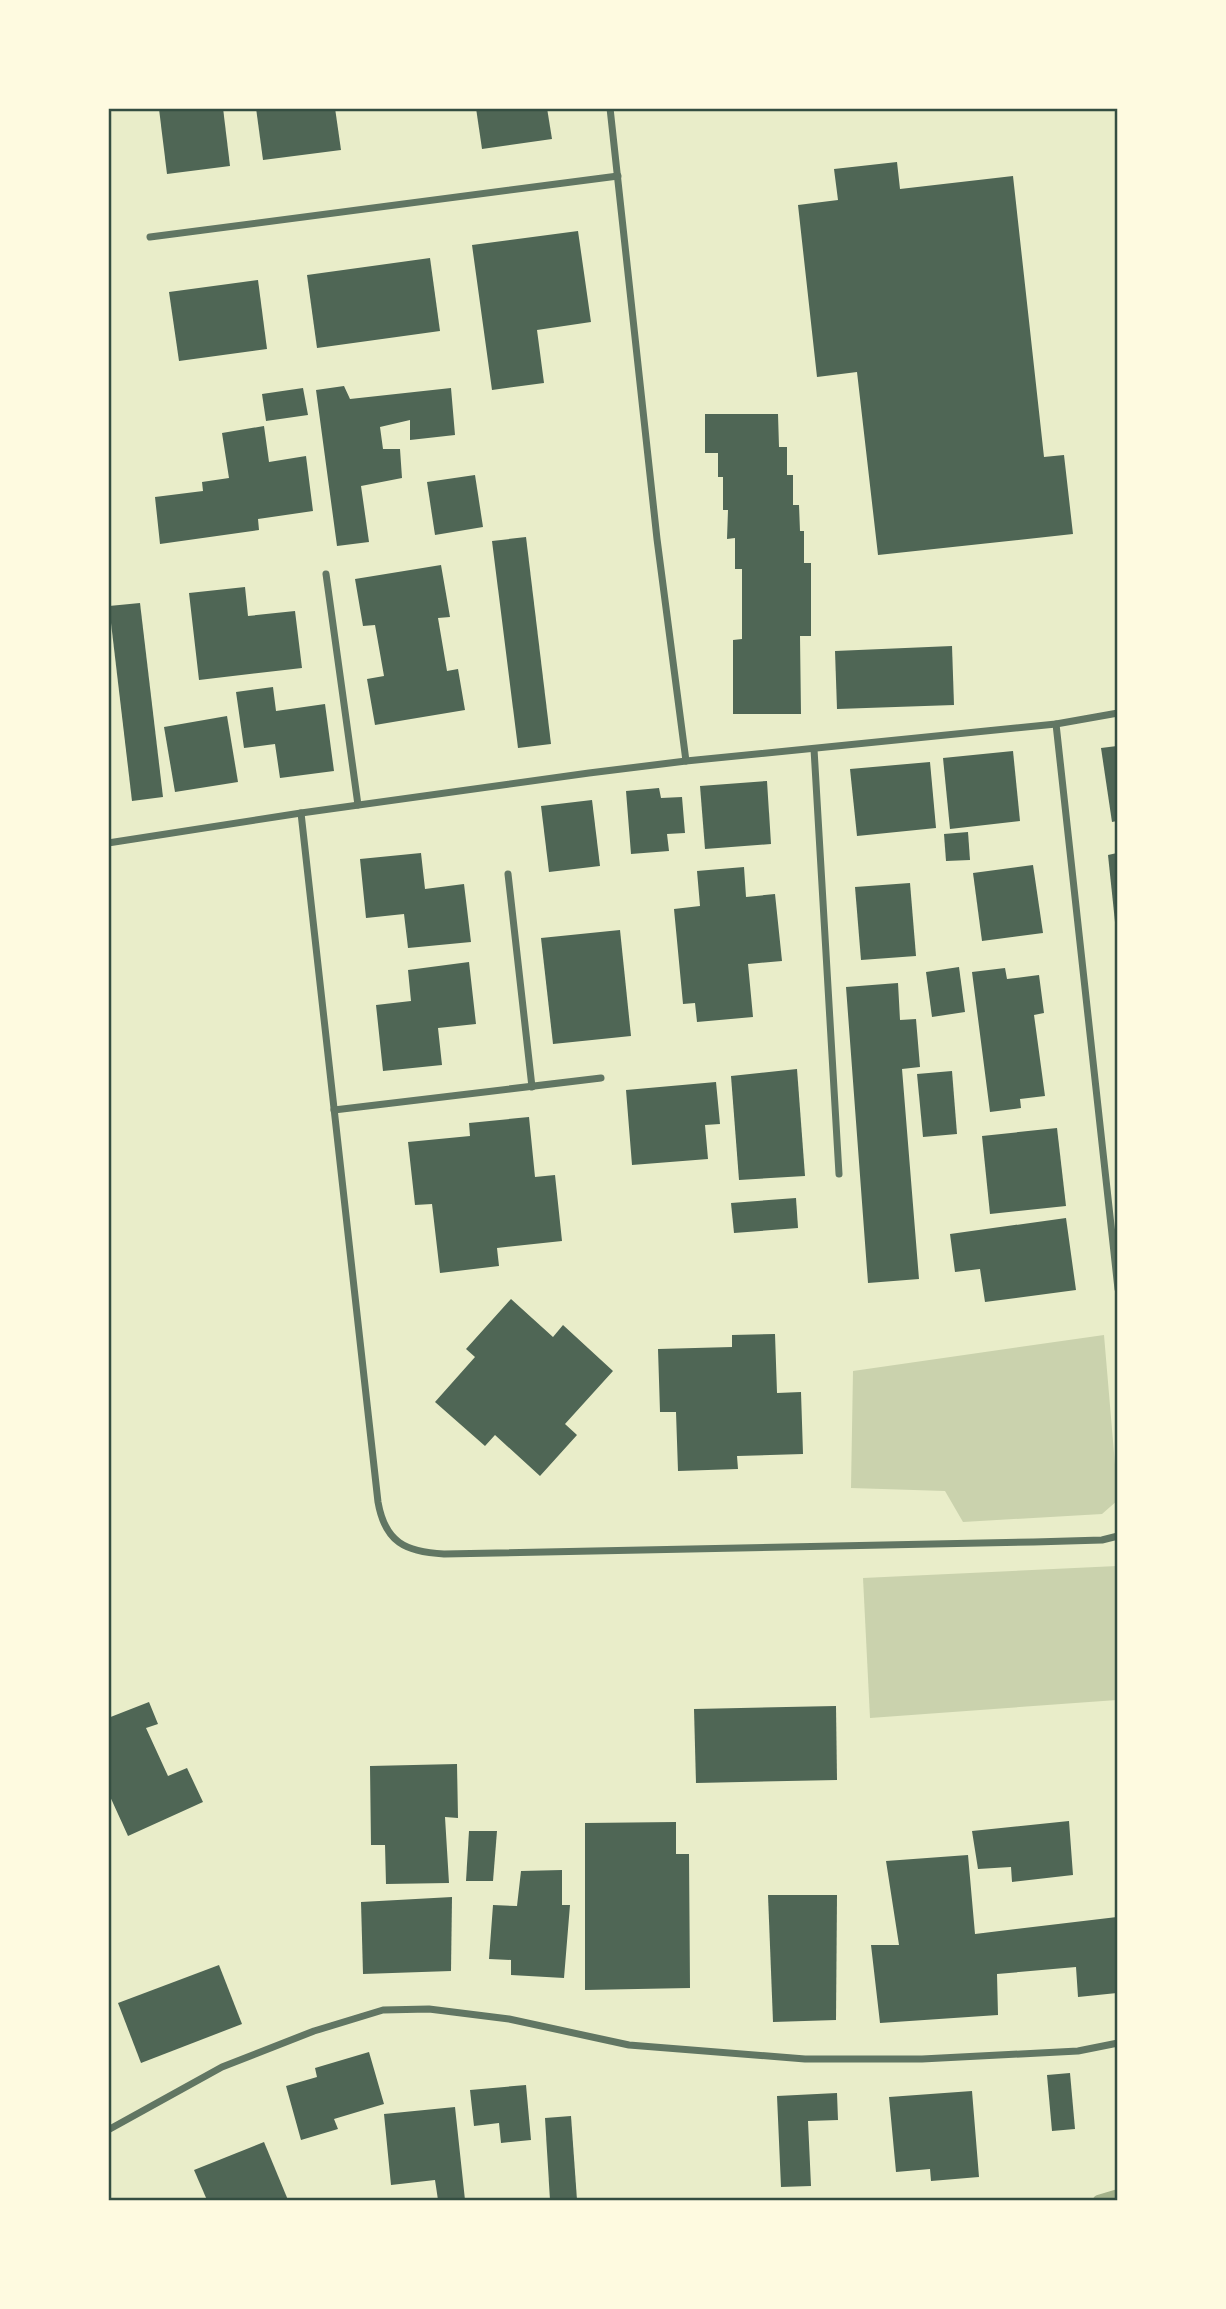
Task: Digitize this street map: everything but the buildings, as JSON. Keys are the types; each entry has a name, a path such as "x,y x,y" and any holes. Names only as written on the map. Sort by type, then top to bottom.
{"street":[{"path":"610,108 657,539 686,761"},
{"path":"150,237 618,176"},
{"path":"326,574 358,805"},
{"path":"108,844 301,813 686,761 1056,724 1118,713"},
{"path":"1056,724 1118,1289"},
{"path":"814,749 839,1174"},
{"path":"301,813 379,1510 388,1532 400,1544 412,1551 444,1554 1088,1540 1118,1536"},
{"path":"508,874 532,1087"},
{"path":"334,1110 601,1078"},
{"path":"108,2130 222,2067 314,2031 383,2010 429,2008 509,2019 629,2045 806,2059 922,2059 1078,2050 1118,2043"}],"green space":[{"path":"1104,1335 1118,1500 1102,1514 963,1522 945,1491 851,1488 853,1371"},
{"path":"1117,1566 1117,1700 870,1718 863,1578"}],"waterway":[{"path":"1098,2200 1118,2194"}]}
